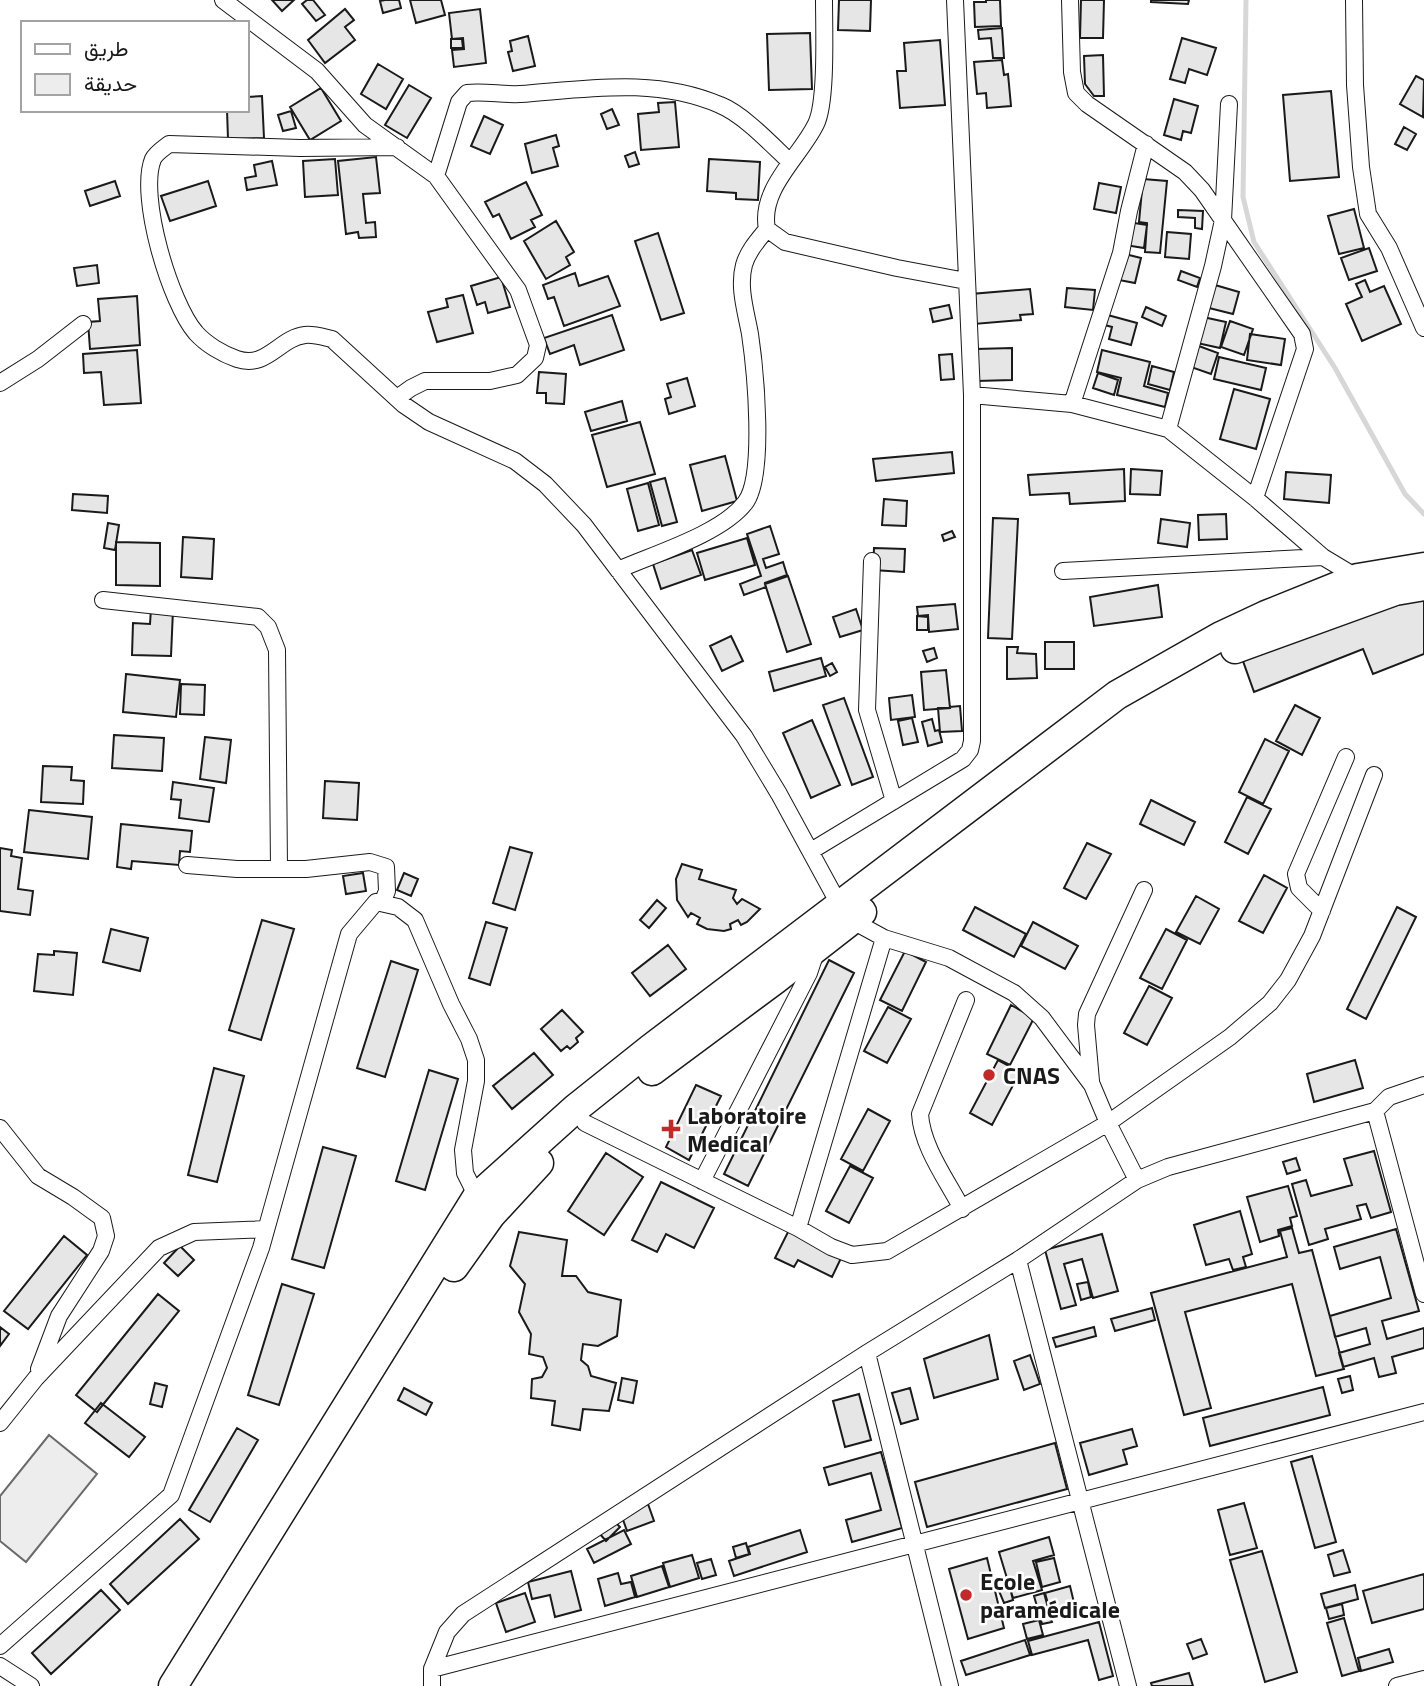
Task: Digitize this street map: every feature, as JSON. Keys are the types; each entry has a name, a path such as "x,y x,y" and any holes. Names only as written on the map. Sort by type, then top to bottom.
{"highway":[{"path":"188,1686 384,1370 461,1255 491,1215 539,1163 585,1123 818,947 846,913 1117,695 1221,636 1358,578 1424,566"},
{"path":"173,1686 477,1197 576,1108 618,1074 1133,706 1193,670 1238,648 1395,591 1424,586"}],"street":[{"path":"223,0 317,71 365,125 436,176 518,290 538,345 535,358 517,375 489,381 425,381 411,387 397,398"},
{"path":"824,0 822,100 817,123 772,194 764,217 767,229 785,242 966,281"},
{"path":"811,851 963,759 970,750 972,741 972,395 955,0"},
{"path":"1070,0 1072,72 1076,93 1087,104 1185,172 1202,190 1302,334 1305,349 1255,498"},
{"path":"1354,0 1356,98 1361,167 1368,214 1389,248 1424,328"},
{"path":"436,176 459,102 467,93 485,91 518,94 624,85 672,90 722,105 763,136 790,162"},
{"path":"1168,429 1223,220 1229,104"},
{"path":"397,147 300,148 169,144 154,157 150,177 150,202 172,290 197,333 217,350 239,360 258,361 303,335 332,339 397,398 429,422 515,461 545,484 584,525 744,736 846,913 884,938 949,958 1014,993 1042,1018 1092,1085 1137,1180"},
{"path":"1072,404 1121,254 1146,144"},
{"path":"618,570 707,532 746,502 755,471 755,381 741,283 750,250 767,229"},
{"path":"0,383 38,359 83,324"},
{"path":"972,395 1072,404 1168,429 1255,498 1323,557 1358,578"},
{"path":"1063,571 1323,557"},
{"path":"872,561 867,710 894,801"},
{"path":"103,600 258,617 268,627 277,650 279,673 279,868"},
{"path":"1322,911 1299,888 1296,874 1346,757"},
{"path":"585,1123 798,1228 831,1247 852,1255 887,1251 1108,1123 1230,1037 1270,1003 1288,980 1312,936 1374,775"},
{"path":"0,1646 171,1495 266,1228 349,934 376,902 383,901 387,891 386,867 370,862 306,869 237,869 187,865"},
{"path":"1092,1085 1087,1046 1087,1014 1144,890"},
{"path":"376,902 398,907 415,920 451,1004 470,1040 476,1060 476,1081 463,1150 465,1173 477,1197"},
{"path":"798,1228 884,938"},
{"path":"702,1181 809,973 818,947"},
{"path":"962,1209 925,1140 920,1114 966,1000"},
{"path":"432,1686 432,1669 447,1632 463,1614 867,1353 1018,1260 1137,1180 1168,1167 1375,1111 1389,1097 1424,1085"},
{"path":"1375,1111 1424,1294"},
{"path":"0,1128 38,1176 102,1218 107,1236 101,1251 59,1316 36,1378"},
{"path":"0,1423 36,1378 159,1248 194,1232 266,1228"},
{"path":"1018,1260 1128,1686"},
{"path":"867,1353 950,1686"},
{"path":"432,1669 1424,1412"},
{"path":"0,1666 31,1686"},
{"path":"1397,1686 1424,1679"}],"green space":[{"path":"49,1435 97,1474 26,1562 0,1541 0,1496"}],"building":[{"path":"272,0 294,0 282,11"},
{"path":"313,0 325,15 316,21 302,4"},
{"path":"399,0 401,8 383,13 380,1"},
{"path":"410,0 441,0 445,15 416,23"},
{"path":"839,0 871,0 870,31 838,30"},
{"path":"1000,0 1001,26 975,27 974,2"},
{"path":"1081,0 1104,0 1103,38 1080,38"},
{"path":"1151,0 1189,0 1188,4"},
{"path":"345,9 354,20 345,27 355,40 325,63 308,40"},
{"path":"480,9 486,63 454,67 452,50 464,49 463,38 452,39 449,13"},
{"path":"1002,28 1004,58 993,58 991,38 979,39 978,30"},
{"path":"810,33 812,89 769,90 767,34"},
{"path":"528,36 535,66 513,71 508,52 512,51 510,41"},
{"path":"1182,38 1216,48 1207,75 1189,69 1185,83 1170,79"},
{"path":"451,39 462,39 463,48 451,48"},
{"path":"940,40 945,105 900,108 897,71 906,71 904,43"},
{"path":"1103,55 1104,96 1094,96 1085,84 1084,56"},
{"path":"1002,60 1004,75 1008,74 1011,106 987,108 986,93 977,94 974,62"},
{"path":"378,64 403,79 386,109 361,94"},
{"path":"1416,76 1424,80 1423,117 1400,104"},
{"path":"409,85 431,98 407,138 385,125"},
{"path":"321,88 341,121 310,140 290,107"},
{"path":"1331,91 1339,177 1290,181 1283,95"},
{"path":"262,96 264,138 228,139 227,112 248,112 248,97"},
{"path":"1174,99 1198,106 1191,133 1183,131 1181,140 1164,135"},
{"path":"675,102 679,147 641,150 638,114 659,112 658,103"},
{"path":"612,109 619,125 607,129 601,114"},
{"path":"291,111 296,128 283,131 278,115"},
{"path":"484,116 503,125 490,154 471,146"},
{"path":"1404,127 1416,134 1407,150 1395,144"},
{"path":"556,135 559,146 553,148 558,166 532,173 525,144"},
{"path":"635,152 639,164 629,167 625,156"},
{"path":"376,157 380,193 363,194 366,223 375,222 376,237 359,238 358,232 346,234 338,161"},
{"path":"335,159 338,195 305,197 303,161"},
{"path":"709,159 760,162 758,200 736,199 736,193 707,191"},
{"path":"272,161 277,185 247,190 245,178 256,176 254,165"},
{"path":"1143,179 1167,181 1160,253 1145,252 1147,223 1139,222"},
{"path":"115,181 120,196 90,206 85,191"},
{"path":"208,181 216,206 170,221 161,196"},
{"path":"526,182 542,215 531,220 535,227 511,239 499,214 493,217 485,202"},
{"path":"1099,183 1121,187 1116,213 1094,209"},
{"path":"1354,209 1364,248 1339,254 1328,216"},
{"path":"1178,210 1203,211 1202,229 1195,228 1195,218 1178,217"},
{"path":"556,221 574,252 566,257 570,265 546,279 524,241"},
{"path":"1128,222 1147,225 1144,248 1125,245"},
{"path":"1167,232 1191,234 1189,259 1165,257"},
{"path":"658,233 684,313 661,320 635,241"},
{"path":"1369,248 1377,271 1349,280 1341,258"},
{"path":"1125,254 1141,258 1135,283 1119,280"},
{"path":"97,265 99,283 77,286 74,268"},
{"path":"1181,271 1200,278 1197,287 1178,280"},
{"path":"575,273 579,286 608,276 620,306 564,326 554,297 548,299 543,285"},
{"path":"501,277 510,307 488,313 485,302 477,305 471,286"},
{"path":"1365,280 1370,292 1384,286 1401,324 1362,341 1346,304 1362,297 1356,284"},
{"path":"1215,285 1239,292 1233,314 1209,308"},
{"path":"1067,288 1095,290 1093,310 1065,307"},
{"path":"1030,289 1033,314 1020,315 1021,320 974,324 971,294"},
{"path":"463,295 473,333 437,342 428,312 448,307 446,299"},
{"path":"137,296 140,345 90,349 88,322 100,321 98,299"},
{"path":"949,305 952,318 933,322 930,309"},
{"path":"1146,307 1166,316 1162,326 1142,317"},
{"path":"1104,314 1137,323 1131,345 1109,339 1112,327 1101,324"},
{"path":"612,315 624,350 580,365 574,345 550,354 544,338"},
{"path":"1203,317 1226,322 1220,348 1197,343"},
{"path":"1230,321 1253,329 1244,355 1221,347"},
{"path":"1250,334 1285,339 1281,365 1247,360"},
{"path":"1196,345 1218,353 1211,374 1188,366"},
{"path":"1012,348 1012,380 977,381 976,349"},
{"path":"137,350 141,403 104,405 101,372 84,373 83,354"},
{"path":"1102,350 1150,362 1144,386 1168,393 1165,407 1117,395 1121,378 1097,372"},
{"path":"952,354 954,379 941,380 939,355"},
{"path":"1219,357 1266,368 1261,390 1214,379"},
{"path":"1152,366 1174,372 1170,390 1148,384"},
{"path":"539,372 566,374 564,404 546,403 546,393 537,393"},
{"path":"1098,373 1118,380 1114,395 1093,388"},
{"path":"687,378 695,406 669,414 665,399 671,397 667,384"},
{"path":"1234,389 1270,399 1256,449 1220,439"},
{"path":"622,401 627,421 591,431 585,412"},
{"path":"640,422 655,474 607,487 592,435"},
{"path":"952,452 954,473 876,481 873,459"},
{"path":"725,456 737,501 702,511 690,465"},
{"path":"1124,469 1125,501 1070,504 1069,493 1030,495 1028,475"},
{"path":"1131,469 1162,471 1160,495 1130,494"},
{"path":"1286,472 1331,475 1329,503 1284,499"},
{"path":"665,478 677,522 662,526 650,482"},
{"path":"648,483 659,525 638,531 627,489"},
{"path":"73,494 108,496 107,513 72,510"},
{"path":"884,499 907,501 906,526 882,525"},
{"path":"1226,514 1227,539 1199,540 1198,515"},
{"path":"993,518 1018,519 1012,639 988,638"},
{"path":"1161,519 1190,523 1187,547 1158,543"},
{"path":"108,523 119,525 115,550 104,548"},
{"path":"770,526 779,554 763,559 766,568 783,562 787,575 744,595 740,584 761,576 747,534"},
{"path":"952,531 955,537 944,541 942,535"},
{"path":"183,537 214,539 212,579 181,577"},
{"path":"747,538 755,565 705,580 697,553"},
{"path":"116,542 160,543 160,586 116,585"},
{"path":"874,548 905,549 904,572 873,570"},
{"path":"692,550 701,575 661,589 653,564"},
{"path":"788,576 811,644 787,652 765,584"},
{"path":"1158,585 1162,617 1094,626 1090,597"},
{"path":"1424,592 1424,654 1373,674 1363,649 1254,692 1243,661"},
{"path":"955,604 958,629 929,632 928,615 918,616 917,607"},
{"path":"151,609 173,610 171,656 132,655 133,623 150,624"},
{"path":"856,609 863,630 840,637 833,617"},
{"path":"917,616 928,617 928,630 917,630"},
{"path":"731,636 743,661 722,671 710,646"},
{"path":"1045,642 1074,642 1074,669 1045,669"},
{"path":"1007,647 1018,647 1017,653 1036,654 1037,678 1007,679"},
{"path":"934,648 937,658 927,662 923,651"},
{"path":"821,658 826,676 774,691 769,672"},
{"path":"832,663 837,672 830,676 825,667"},
{"path":"946,670 950,708 924,710 921,672"},
{"path":"126,674 180,680 176,717 123,712"},
{"path":"181,684 205,685 204,715 180,714"},
{"path":"912,695 915,717 891,720 889,698"},
{"path":"844,698 873,777 852,785 823,705"},
{"path":"1295,705 1320,718 1302,755 1276,741"},
{"path":"960,706 962,731 940,732 938,708"},
{"path":"912,718 918,742 903,745 898,721"},
{"path":"932,719 942,742 928,746 922,722"},
{"path":"812,720 840,785 811,798 783,733"},
{"path":"114,735 164,738 162,771 112,768"},
{"path":"205,737 231,740 226,783 200,779"},
{"path":"1265,739 1289,751 1263,804 1239,792"},
{"path":"43,766 72,767 71,780 84,781 83,804 41,802"},
{"path":"325,781 359,783 357,820 323,818"},
{"path":"173,782 214,788 209,822 179,818 181,800 171,799"},
{"path":"1247,797 1271,809 1248,854 1225,842"},
{"path":"1151,800 1195,822 1184,845 1140,824"},
{"path":"29,810 92,817 88,859 24,852"},
{"path":"121,824 192,831 190,852 180,851 179,865 132,861 131,869 117,867"},
{"path":"1087,843 1111,854 1086,899 1064,888"},
{"path":"510,847 532,853 515,910 493,903"},
{"path":"0,848 12,850 11,856 22,858 18,889 33,891 30,915 0,911"},
{"path":"682,864 702,870 699,879 736,890 733,898 737,904 742,899 760,909 747,922 741,925 738,920 730,924 731,929 724,931 707,929 697,924 700,918 691,913 688,917 677,900 676,879"},
{"path":"363,873 366,891 346,894 343,876"},
{"path":"404,873 418,879 411,896 397,890"},
{"path":"1264,875 1287,888 1263,933 1239,921"},
{"path":"1196,896 1219,909 1200,944 1176,932"},
{"path":"657,900 666,908 649,928 640,920"},
{"path":"975,907 1026,934 1014,957 963,930"},
{"path":"1397,907 1416,917 1366,1019 1347,1009"},
{"path":"262,920 294,929 261,1040 229,1030"},
{"path":"486,922 507,928 490,985 469,978"},
{"path":"1033,922 1078,946 1065,969 1021,946"},
{"path":"111,929 148,938 140,971 103,962"},
{"path":"1166,929 1187,940 1162,989 1140,978"},
{"path":"668,945 686,969 650,996 632,973"},
{"path":"54,951 77,953 73,995 34,991 38,954 54,955"},
{"path":"905,951 926,962 902,1011 880,1000"},
{"path":"829,960 854,973 748,1186 724,1174"},
{"path":"391,961 418,970 385,1077 357,1068"},
{"path":"1149,986 1172,998 1147,1045 1124,1033"},
{"path":"1011,1005 1034,1018 1010,1065 987,1054"},
{"path":"888,1007 911,1019 887,1063 864,1051"},
{"path":"562,1010 583,1032 576,1038 578,1042 570,1049 567,1046 561,1051 541,1029"},
{"path":"534,1053 553,1075 512,1109 493,1086"},
{"path":"998,1060 1020,1072 992,1125 970,1113"},
{"path":"1355,1060 1363,1088 1314,1102 1307,1074"},
{"path":"214,1068 244,1076 217,1182 188,1175"},
{"path":"429,1070 458,1079 425,1190 396,1181"},
{"path":"696,1085 721,1096 689,1160 666,1147"},
{"path":"868,1109 890,1121 863,1171 841,1159"},
{"path":"323,1147 356,1156 324,1268 292,1259"},
{"path":"1374,1151 1391,1212 1371,1218 1366,1204 1357,1206 1361,1219 1325,1229 1328,1239 1309,1245 1292,1184 1306,1180 1311,1196 1352,1185 1344,1159"},
{"path":"606,1153 643,1177 604,1235 568,1211"},
{"path":"1296,1158 1300,1170 1287,1174 1283,1162"},
{"path":"850,1166 873,1178 849,1223 826,1211"},
{"path":"661,1182 714,1208 694,1248 666,1234 657,1252 632,1240"},
{"path":"1288,1186 1297,1216 1290,1218 1292,1226 1278,1230 1279,1236 1260,1242 1247,1197"},
{"path":"1240,1211 1252,1254 1243,1257 1246,1267 1233,1270 1229,1259 1206,1265 1194,1225"},
{"path":"790,1228 843,1254 832,1277 798,1260 794,1267 775,1258"},
{"path":"1292,1228 1299,1253 1312,1250 1344,1369 1316,1376 1292,1284 1185,1312 1211,1408 1184,1415 1151,1293 1287,1257 1280,1231"},
{"path":"1396,1229 1419,1311 1382,1321 1387,1339 1424,1328 1424,1348 1392,1357 1396,1373 1379,1377 1374,1358 1343,1367 1339,1353 1370,1344 1366,1328 1335,1337 1330,1316 1391,1298 1380,1257 1340,1269 1334,1247"},
{"path":"519,1232 567,1240 562,1276 576,1276 588,1292 621,1300 617,1336 598,1346 583,1344 581,1360 588,1366 591,1376 616,1383 609,1411 583,1409 580,1430 552,1425 555,1401 531,1398 532,1379 542,1377 547,1368 543,1357 529,1354 531,1334 519,1312 525,1284 510,1266"},
{"path":"1102,1234 1118,1291 1093,1298 1082,1259 1064,1264 1076,1305 1061,1309 1045,1250"},
{"path":"64,1236 87,1255 28,1329 4,1311"},
{"path":"180,1246 194,1260 178,1276 164,1263"},
{"path":"1088,1282 1091,1297 1081,1300 1077,1284"},
{"path":"282,1284 314,1294 279,1405 248,1395"},
{"path":"158,1294 179,1311 97,1412 76,1395"},
{"path":"1152,1308 1155,1320 1115,1331 1111,1319"},
{"path":"0,1327 9,1334 0,1346"},
{"path":"1094,1327 1096,1336 1056,1347 1053,1338"},
{"path":"989,1335 998,1379 934,1398 924,1359"},
{"path":"1030,1355 1040,1384 1024,1390 1014,1361"},
{"path":"1350,1376 1353,1390 1342,1393 1338,1379"},
{"path":"622,1378 637,1381 633,1403 618,1400"},
{"path":"155,1383 167,1386 162,1407 150,1404"},
{"path":"1323,1387 1330,1415 1210,1446 1203,1418"},
{"path":"404,1388 432,1403 426,1415 398,1400"},
{"path":"910,1388 918,1419 901,1424 892,1393"},
{"path":"859,1394 871,1440 845,1447 833,1401"},
{"path":"101,1403 145,1437 129,1457 85,1423"},
{"path":"237,1428 258,1440 210,1522 189,1510"},
{"path":"1132,1429 1137,1446 1123,1450 1127,1464 1089,1475 1080,1443"},
{"path":"1055,1443 1067,1489 927,1527 915,1482"},
{"path":"881,1452 902,1528 852,1542 846,1520 881,1510 871,1473 829,1485 824,1468"},
{"path":"1312,1456 1336,1542 1315,1548 1291,1462"},
{"path":"1244,1503 1257,1548 1230,1555 1218,1510"},
{"path":"648,1504 654,1521 627,1531 621,1514"},
{"path":"180,1519 199,1539 128,1604 110,1584"},
{"path":"613,1520 620,1527 606,1541 599,1533"},
{"path":"624,1530 631,1544 594,1563 587,1549"},
{"path":"800,1530 807,1552 734,1576 729,1561 750,1554 748,1547"},
{"path":"1049,1537 1054,1555 1033,1561 1042,1590 1013,1598 999,1552"},
{"path":"746,1543 749,1554 736,1558 733,1547"},
{"path":"1343,1550 1350,1572 1334,1576 1328,1555"},
{"path":"1262,1551 1297,1672 1265,1682 1230,1560"},
{"path":"692,1555 699,1578 670,1587 663,1563"},
{"path":"987,1558 1004,1628 968,1639 949,1569"},
{"path":"1054,1558 1060,1582 1042,1587 1036,1562"},
{"path":"711,1559 716,1575 702,1579 697,1563"},
{"path":"662,1566 669,1587 637,1597 631,1576"},
{"path":"571,1571 581,1610 555,1617 550,1595 532,1599 528,1582"},
{"path":"618,1573 621,1584 631,1582 635,1597 605,1606 598,1579"},
{"path":"1424,1574 1424,1609 1372,1623 1363,1591"},
{"path":"1355,1585 1358,1599 1325,1608 1321,1594"},
{"path":"1070,1586 1076,1611 1052,1618 1045,1593"},
{"path":"1010,1588 1013,1600 1004,1603 999,1591"},
{"path":"101,1590 120,1610 51,1674 32,1653"},
{"path":"525,1593 535,1622 506,1632 496,1603"},
{"path":"1044,1593 1052,1622 1042,1624 1034,1596"},
{"path":"1342,1604 1344,1615 1329,1619 1326,1608"},
{"path":"1344,1618 1359,1671 1342,1676 1327,1623"},
{"path":"1039,1620 1043,1635 1027,1639 1023,1624"},
{"path":"1099,1622 1113,1676 1099,1680 1088,1640 1032,1655 1028,1641"},
{"path":"1201,1639 1207,1654 1193,1659 1187,1644"},
{"path":"1025,1640 1030,1655 966,1675 961,1661"},
{"path":"1389,1649 1393,1662 1361,1671 1358,1658"},
{"path":"1189,1673 1193,1686 1152,1686 1151,1683"}],"waterway":[{"path":"1246,0 1243,197 1254,242 1335,368 1405,494 1424,514"}],"place":[{"name":"CNAS","path":"989,1075"},
{"name":"Laboratoire Medical","path":"671,1129"},
{"name":"Ecole paramédicale","path":"966,1595"}]}
